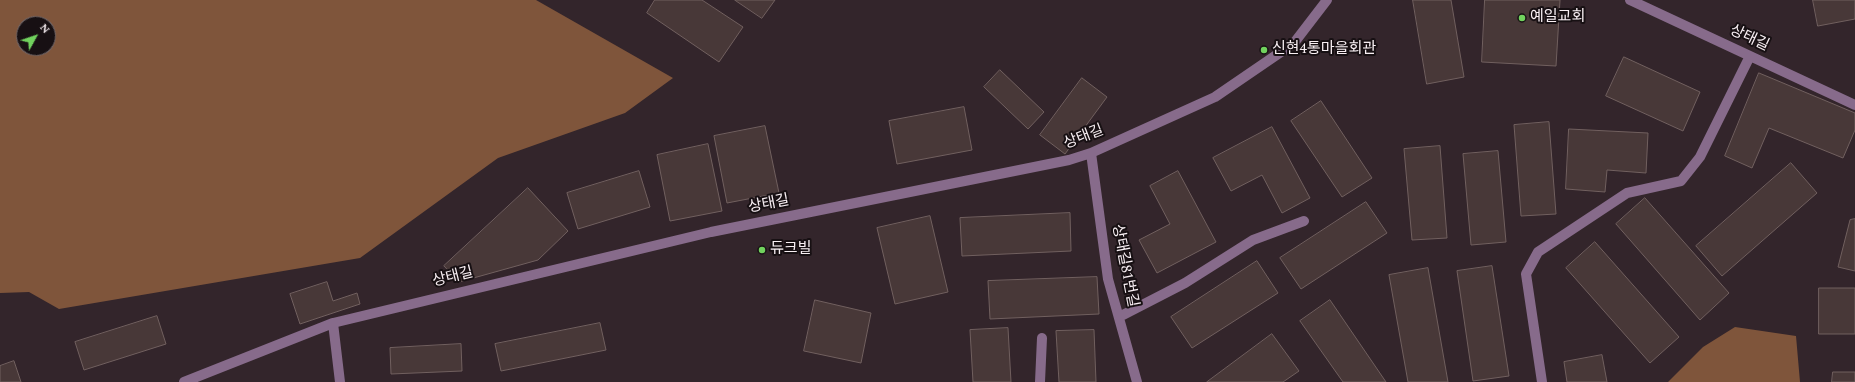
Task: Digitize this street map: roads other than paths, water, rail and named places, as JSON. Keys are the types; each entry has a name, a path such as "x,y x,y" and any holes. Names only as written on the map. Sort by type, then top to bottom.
{"street":[{"name":"상태길","path":"184,382 333,323 711,232 1069,160 1090,153 1215,97 1294,43 1327,0"},
{"name":"상태길","path":"1630,0 1855,105"},
{"path":"1542,382 1526,274 1538,252 1627,192 1681,181 1700,157 1750,56"},
{"name":"상태길81번길","path":"1090,153 1108,279 1137,382"},
{"path":"1119,317 1185,284 1254,240 1304,221"},
{"path":"333,323 340,382"},
{"path":"1040,382 1042,338"}],"place":[{"name":"예일교회","path":"1522,18"},
{"name":"신현4통마을회관","path":"1264,50"},
{"name":"듀크빌","path":"762,250"}]}
